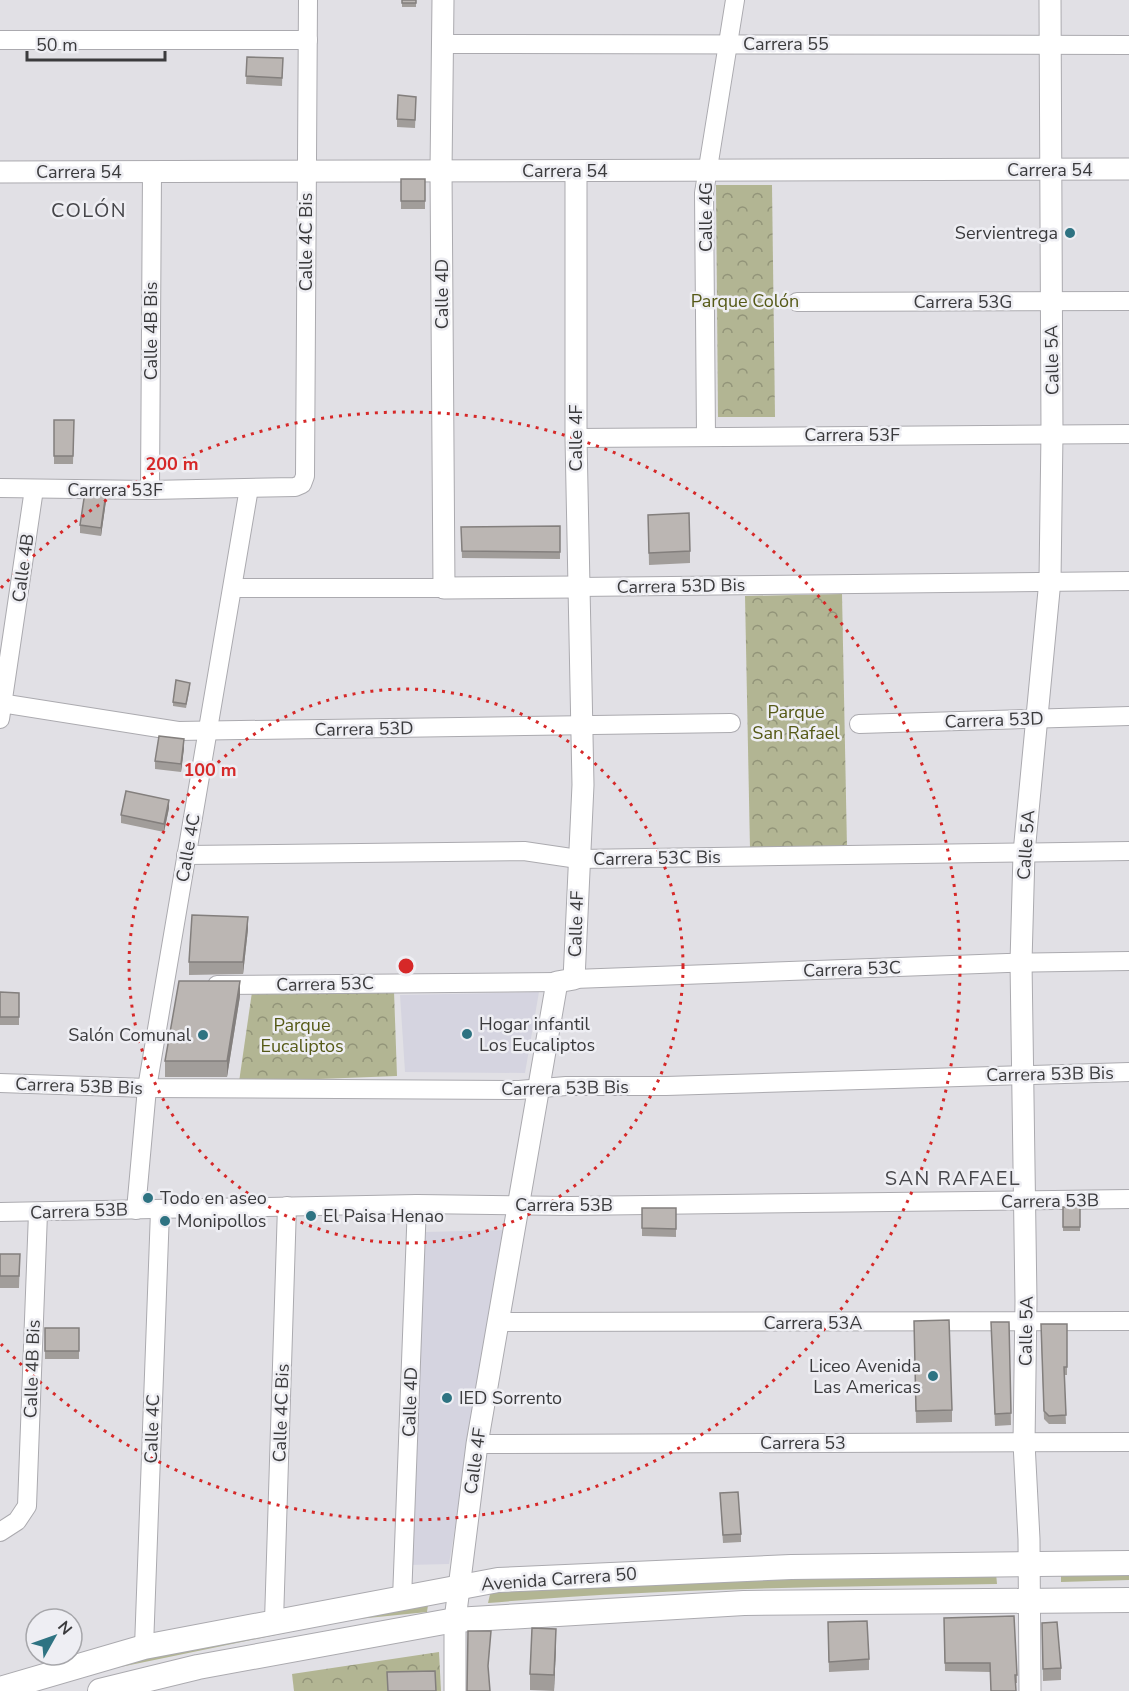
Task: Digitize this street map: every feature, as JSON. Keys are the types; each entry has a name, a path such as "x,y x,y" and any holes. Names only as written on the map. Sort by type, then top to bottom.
{"main road":[{"name":"Avenida Carrera 50","path":"0,1689 144,1647 459,1587 536,1577 791,1567 1029,1566 1129,1563"},
{"name":"Avenida Carrera 50","path":"100,1691 198,1667 455,1620 744,1604 1030,1603 1129,1600"}],"street":[{"name":"Calle 4C Bis","path":"302,484 306,476 308,0"},
{"name":"Calle 4D","path":"443,0 441,171 444,588"},
{"name":"Calle 4G","path":"706,436 706,171 735,0"},
{"name":"Calle 5A","path":"1030,1691 1030,1603 1024,1443 1026,1202 1021,963 1024,853 1050,580 1052,302 1050,0"},
{"path":"0,40 308,40"},
{"name":"Carrera 55","path":"443,44 1129,45"},
{"name":"Carrera 54","path":"0,172 1129,169"},
{"name":"Calle 4F","path":"455,1691 455,1620 477,1444 538,1088 566,980 582,825 577,587 576,171"},
{"name":"Calle 4B Bis","path":"150,490 152,172"},
{"name":"Carrera 53G","path":"797,302 1129,301"},
{"name":"Carrera 53F","path":"576,438 1129,434"},
{"name":"Carrera 53F","path":"0,488 150,490 295,487 302,484"},
{"name":"Calle 4C","path":"136,1210 147,1088 249,488"},
{"name":"Calle 4B","path":"1,708 34,489"},
{"name":"Carrera 53D Bis","path":"233,588 1129,581"},
{"name":"Carrera 53D","path":"1,708 178,731 731,723"},
{"name":"Carrera 53D","path":"859,724 1129,716"},
{"name":"Carrera 53C Bis","path":"186,855 524,851 578,859 1129,851"},
{"name":"Carrera 53C","path":"164,986 566,980 1129,961"},
{"name":"Carrera 53B Bis","path":"0,1083 147,1088 538,1088 1129,1072"},
{"name":"Carrera 53B","path":"0,1212 38,1214 417,1204 1026,1202 1129,1199"},
{"name":"Calle 4D","path":"402,1599 417,1204"},
{"name":"Calle 4C Bis","path":"274,1621 287,1206"},
{"name":"Calle 4C","path":"144,1647 160,1211"},
{"name":"Calle 4B Bis","path":"0,1532 17,1521 27,1506 38,1214"},
{"name":"Carrera 53A","path":"498,1322 1026,1324 1129,1322"},
{"name":"Carrera 53","path":"477,1444 1129,1442"}],"shaded area":[{"name":"Hogar infantil Los Eucaliptos","path":"539,992 525,1073 405,1072 400,995"},
{"name":"IED Sorrento","path":"505,1230 449,1564 408,1565 425,1232"}],"green space":[{"name":"Parque Colón","path":"716,185 772,185 775,417 718,417"},
{"name":"Parque San Rafael","path":"842,594 847,848 750,849 745,596"},
{"name":"Parque Eucaliptos","path":"394,991 397,1076 239,1082 252,992"},
{"path":"1129,1569 1129,1580 1061,1582 1061,1570"},
{"path":"996,1573 997,1584 678,1591 488,1603 491,1590 544,1583"},
{"path":"428,1605 427,1612 348,1620 101,1671 143,1652"},
{"path":"439,1652 441,1691 294,1691 292,1674"}],"building":[{"path":"402,0 416,0 416,3 402,3"},
{"path":"247,57 283,58 282,78 246,76"},
{"path":"398,95 416,97 415,120 397,119"},
{"path":"401,179 425,179 425,201 401,201"},
{"path":"54,420 74,420 73,456 54,456"},
{"path":"85,492 106,493 101,528 80,525"},
{"path":"689,513 690,551 649,553 648,515"},
{"path":"560,526 560,552 462,551 461,527"},
{"path":"176,680 190,683 186,704 173,702"},
{"path":"159,736 184,739 181,764 155,761"},
{"path":"126,791 169,800 164,824 121,815"},
{"path":"192,915 248,917 243,962 189,962"},
{"name":"Salón Comunal","path":"179,981 240,981 227,1061 165,1061"},
{"path":"0,992 19,993 19,1017 0,1017"},
{"path":"1063,1207 1080,1207 1080,1227 1063,1227"},
{"path":"642,1208 676,1208 676,1229 642,1228"},
{"path":"0,1254 20,1254 19,1276 0,1276"},
{"name":"Liceo Avenida Las Americas","path":"949,1320 952,1410 916,1411 914,1321"},
{"path":"991,1322 1009,1322 1011,1413 995,1414"},
{"path":"1041,1324 1067,1324 1067,1367 1064,1367 1066,1415 1049,1416 1044,1411"},
{"path":"45,1328 79,1328 79,1351 45,1351"},
{"path":"738,1492 741,1534 723,1535 720,1493"},
{"path":"1014,1616 1016,1691 991,1691 990,1663 945,1663 944,1618"},
{"path":"867,1621 869,1659 829,1662 828,1622"},
{"path":"1057,1622 1061,1668 1043,1669 1042,1623"},
{"path":"532,1628 556,1629 554,1675 530,1674"},
{"path":"468,1631 491,1631 488,1666 490,1691 467,1691"},
{"path":"435,1671 436,1691 388,1691 387,1672"}],"place":[{"name":"Servientrega","path":"1070,233"},
{"name":"Hogar infantil Los Eucaliptos","path":"467,1034"},
{"name":"Salón Comunal","path":"203,1035"},
{"name":"Todo en aseo","path":"148,1198"},
{"name":"El Paisa Henao","path":"311,1216"},
{"name":"Monipollos","path":"165,1221"},
{"name":"Liceo Avenida Las Americas","path":"933,1376"},
{"name":"IED Sorrento","path":"447,1398"}],"district":[{"name":"COLÓN","path":"89,210"},
{"name":"SAN RAFAEL","path":"953,1178"}]}
